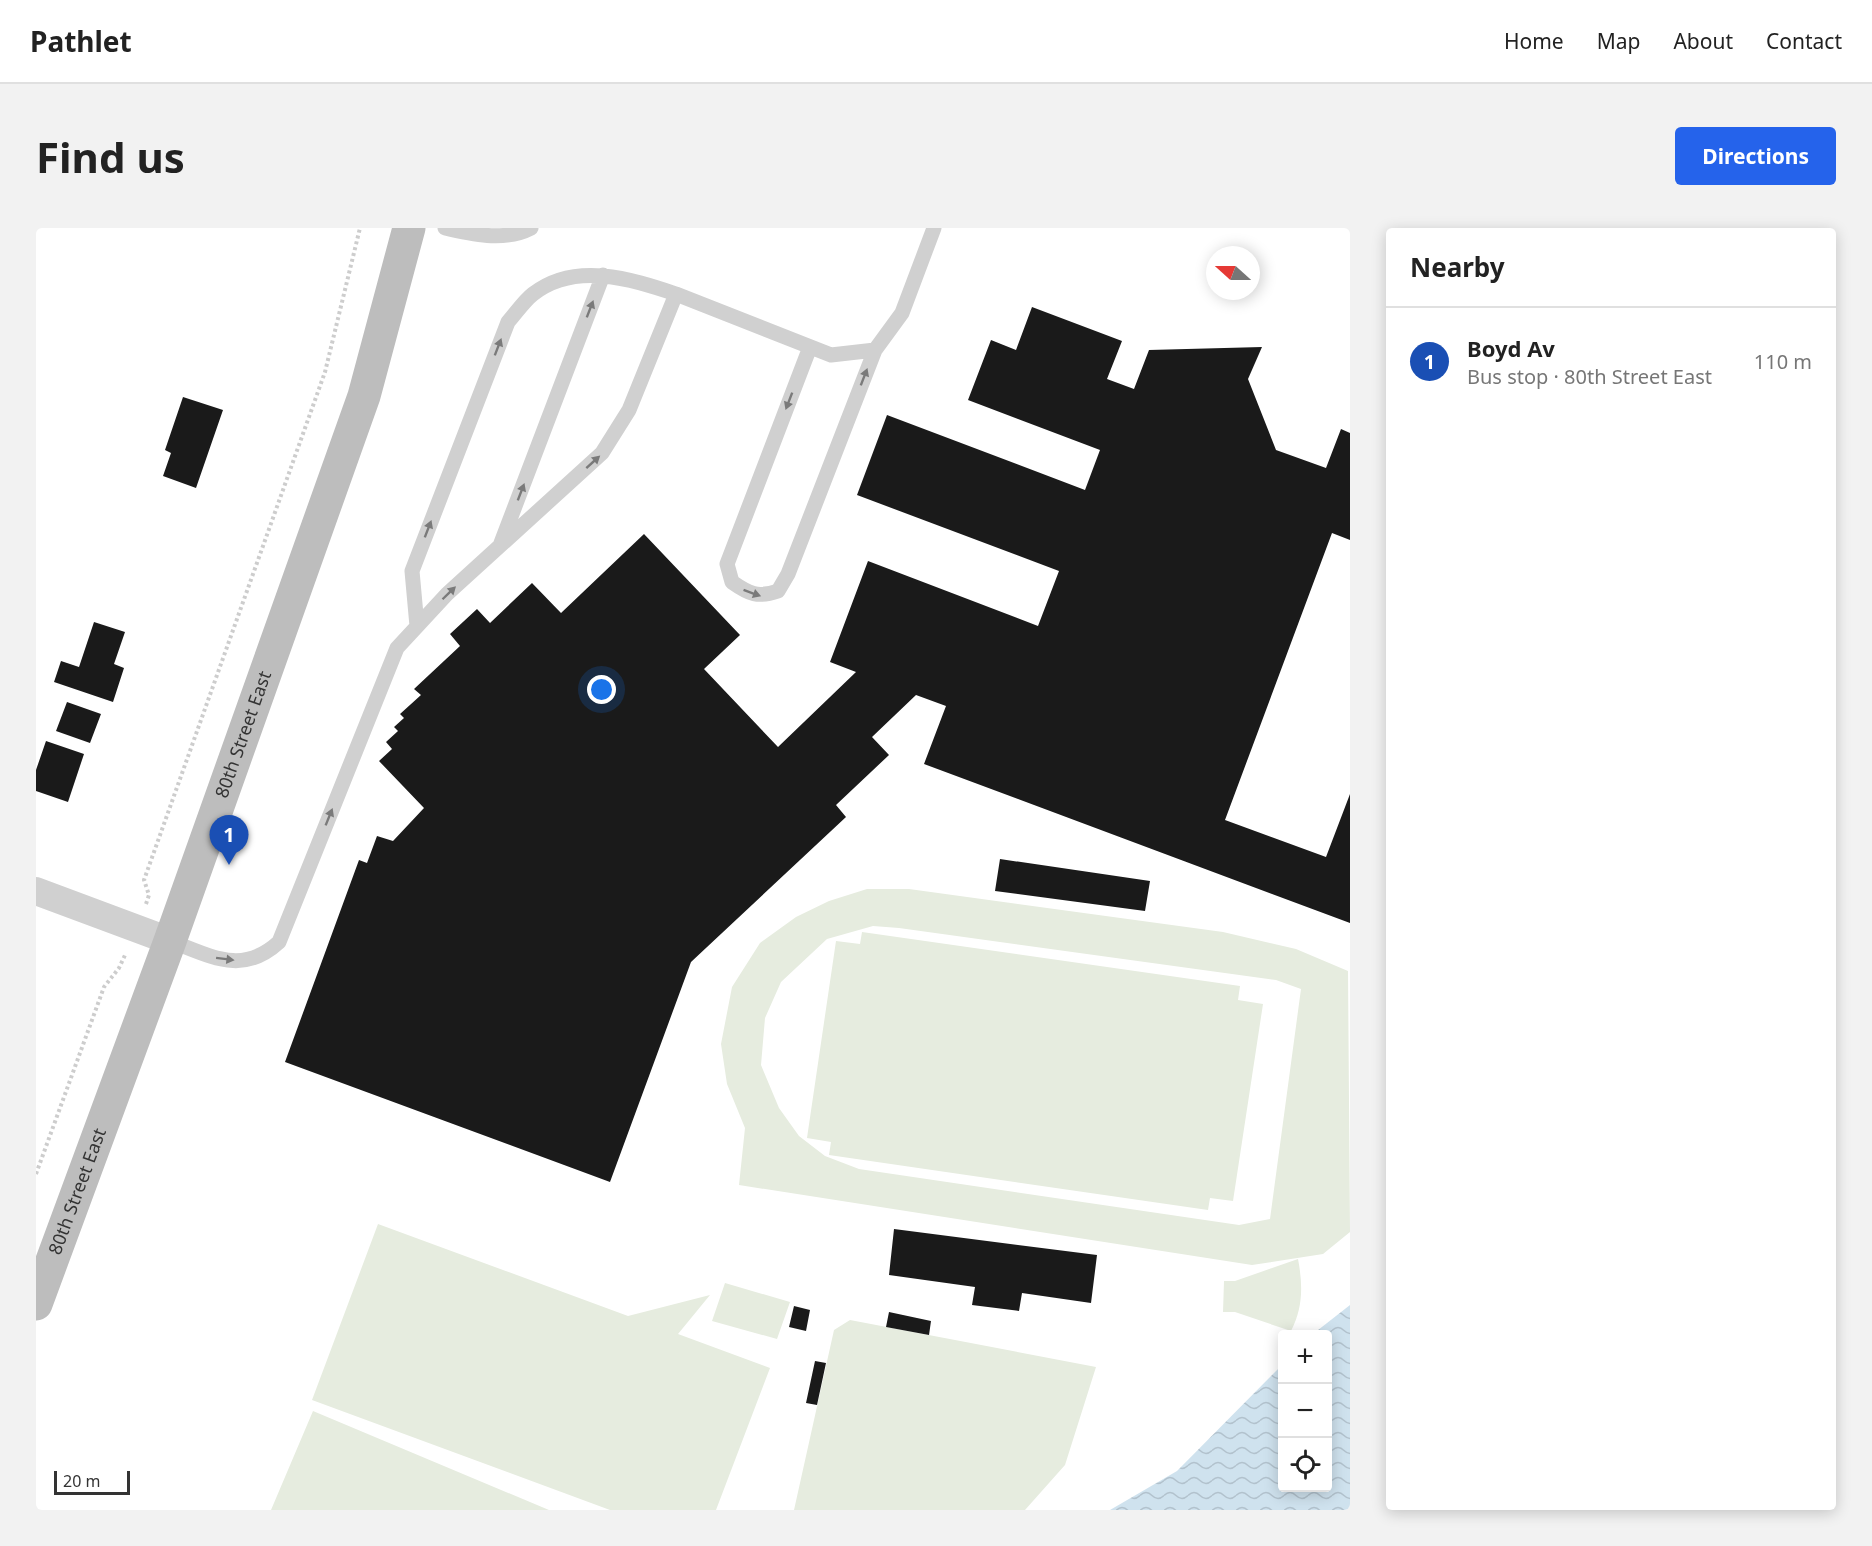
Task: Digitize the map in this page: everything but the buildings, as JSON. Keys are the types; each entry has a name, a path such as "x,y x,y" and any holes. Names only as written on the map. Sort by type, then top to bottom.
{"street":[{"name":"80th Street East","path":"36,1304 170,942 364,396 409,228"},
{"path":"36,891 170,942"}],"lane":[{"path":"445,228 498,236 524,232 531,228"},
{"path":"810,347 728,564 732,582 748,593 762,596 778,591 788,574 874,350 902,314 934,228"},
{"path":"417,626 412,572 508,322 533,294 562,279 603,274 639,281 676,294 831,355 874,350"},
{"path":"500,546 603,274"},
{"path":"170,942 219,959 250,961 265,955 279,942 397,648 447,594 602,453 629,410 676,294"}],"path":[{"path":"36,1174 104,987 119,968 149,895 144,880 325,372 360,228"}],"shaded area":[{"path":"867,889 909,889 1223,932 1296,949 1348,971 1350,1232 1323,1254 1252,1265 739,1185 745,1128 727,1084 721,1044 732,987 760,943 796,917 829,901","holes":["873,926 1276,980 1301,989 1270,1219 1239,1225 859,1169 825,1156 799,1136 779,1108 761,1065 765,1018 781,982 827,939"]},
{"path":"862,932 1240,986 1238,1000 1263,1004 1233,1201 1210,1198 1208,1210 829,1155 831,1142 807,1138 836,941 860,944"},
{"path":"378,1224 628,1316 710,1295 678,1334 770,1368 716,1510 610,1510 312,1400"},
{"path":"1298,1259 1301,1296 1298,1314 1291,1330 1235,1312 1223,1312 1224,1281 1235,1281"},
{"path":"725,1283 790,1302 777,1339 712,1321"},
{"path":"850,1320 1096,1367 1065,1465 1025,1510 794,1510 834,1330"},
{"path":"313,1411 549,1510 271,1510"}],"water":[{"path":"1350,1305 1350,1510 1110,1510 1177,1471 1278,1369 1278,1492 1332,1492 1332,1330 1318,1330"}],"place":[{"name":"Boyd Av","path":"229,865"}]}
